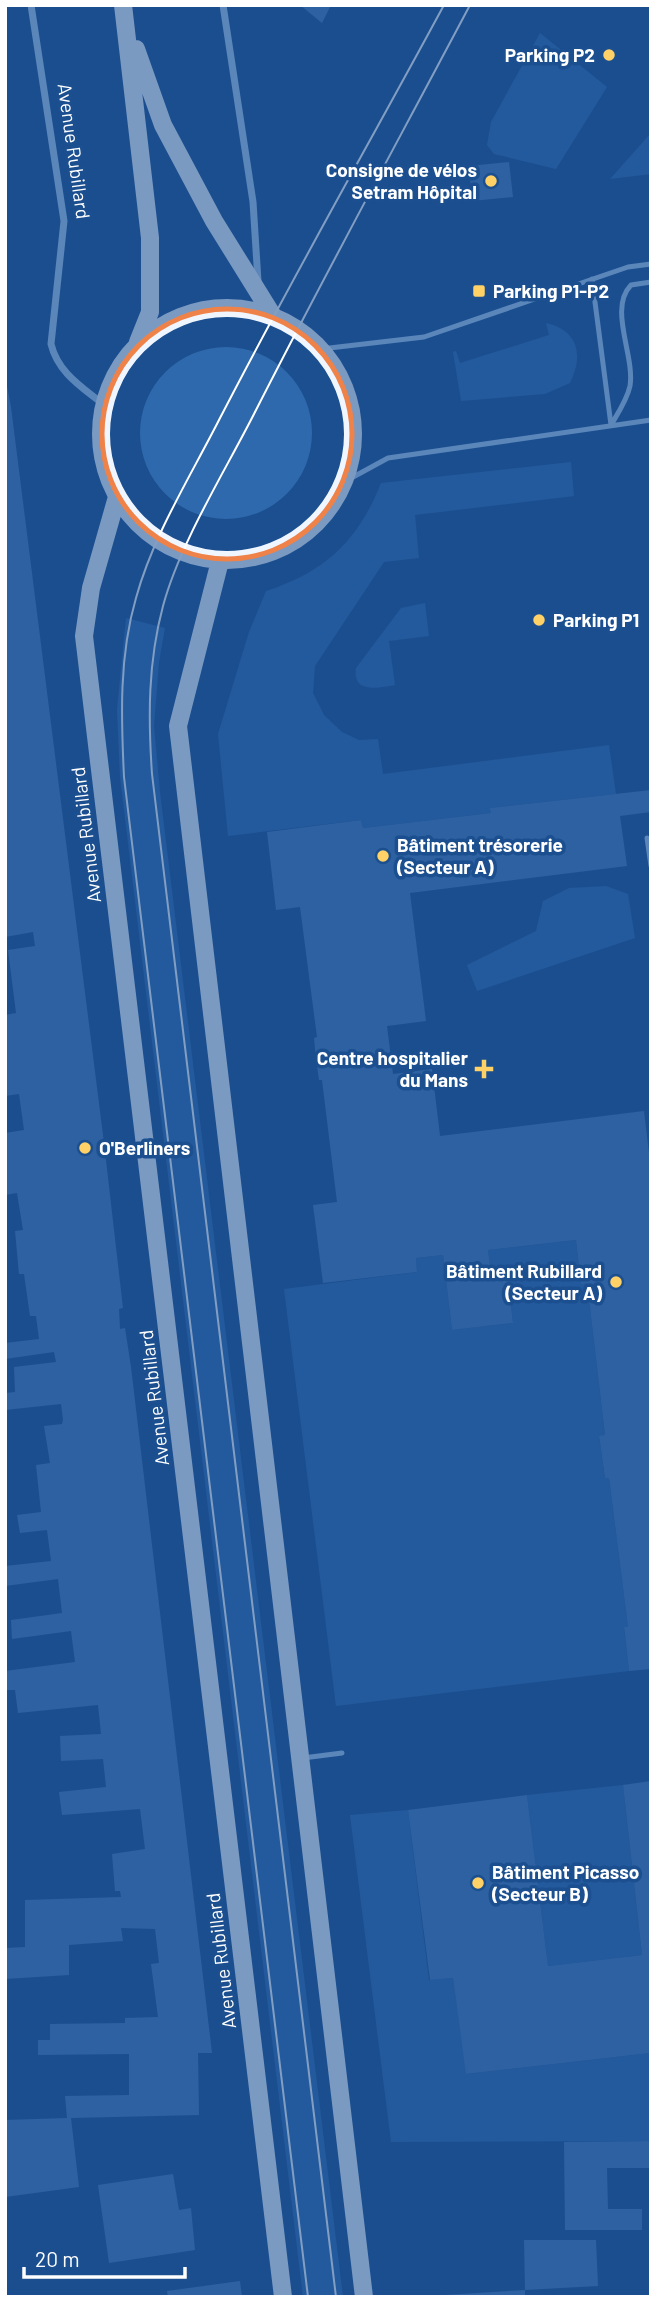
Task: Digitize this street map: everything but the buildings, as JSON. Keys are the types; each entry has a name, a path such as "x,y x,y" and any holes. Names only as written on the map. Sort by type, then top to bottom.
{"main road":[{"path":"124,12 150,238 150,312 137,345"},
{"path":"124,12 163,125 214,221 273,316"},
{"path":"211,308 253,310 273,316 297,329 321,349 334,366 350,403 353,443 344,482 323,515 294,541 258,557 220,561 183,553 158,540 135,521 117,497 107,475 101,429 108,389 116,373 137,345 156,328 171,320 190,312 211,308"},
{"name":"Avenue Rubillard","path":"117,497 92,588 84,636 283,2297"},
{"path":"220,561 178,726 364,2297"}],"street":[{"name":"Avenue Rubillard","path":"31,5 64,221 51,344 54,359 62,371 104,405"},
{"path":"223,5 253,202 259,293"}],"lane":[{"path":"321,349 424,337 628,267 651,264"},
{"path":"592,279 611,425"},
{"path":"611,425 630,385 631,372 622,296 631,285 651,282"},
{"path":"344,482 388,458 651,420"},
{"path":"647,838 651,866"},
{"path":"300,1758 342,1753"}],"highlighted area":[{"path":"211,308 273,316 310,338 343,384 353,422 348,472 323,515 294,541 238,560 183,553 146,531 117,497 101,452 104,405 126,358 156,328"}],"shaded area":[{"path":"540,33 607,87 556,169 494,154 487,145 491,122"},
{"path":"651,133 651,174 610,179"},
{"path":"546,323 565,331 575,345 577,363 570,383 545,394 461,401 453,352 456,351 460,363 549,335"},
{"path":"226,347 259,354 287,372 305,400 312,433 305,466 287,494 259,512 226,519 193,512 165,494 147,466 140,433 147,400 165,372 193,354"},
{"path":"571,462 574,496 415,515 419,558 384,562 315,666 313,693 324,715 342,732 359,740 378,739 383,774 609,745 616,794 491,808 491,813 363,828 361,820 228,836 218,734 249,632 266,591 306,574 337,552 362,522 381,483"},
{"path":"425,603 429,636 389,641 395,685 375,688 362,686 356,676 356,668 401,608"},
{"path":"126,618 165,628 159,662 154,726 160,792 343,2297 303,2297 120,776 117,710"},
{"path":"606,886 628,894 635,938 477,991 467,965 536,931 543,901 569,888"},
{"path":"576,1240 581,1283 587,1283 605,1435 599,1437 605,1478 609,1478 628,1627 624,1628 629,1671 336,1706 284,1289 417,1272 416,1258 443,1255 452,1330 513,1323 508,1280 492,1281 488,1250"},
{"path":"623,1785 642,1955 548,1966 527,1795"},
{"path":"408,1810 429,1980 453,1978 467,2074 651,2053 651,2141 391,2142 350,1815"}],"tram line":[{"path":"308,2297 124,777 122,687 130,620 143,575 162,529 274,316 444,5"},
{"path":"336,2297 152,774 150,690 154,648 163,606 191,533 470,5"}],"place":[{"name":"Parking P2","path":"609,55"},
{"name":"Consigne de vélos Setram Hôpital","path":"491,181"},
{"name":"Parking P1-P2","path":"479,291"},
{"name":"Parking P1","path":"539,620"},
{"name":"Bâtiment trésorerie (Secteur A)","path":"383,856"},
{"name":"Centre hospitalier du Mans","path":"484,1069"},
{"name":"O'Berliners","path":"85,1148"},
{"name":"Bâtiment Rubillard (Secteur A)","path":"616,1282"},
{"name":"Bâtiment Picasso (Secteur B)","path":"478,1883"}]}
